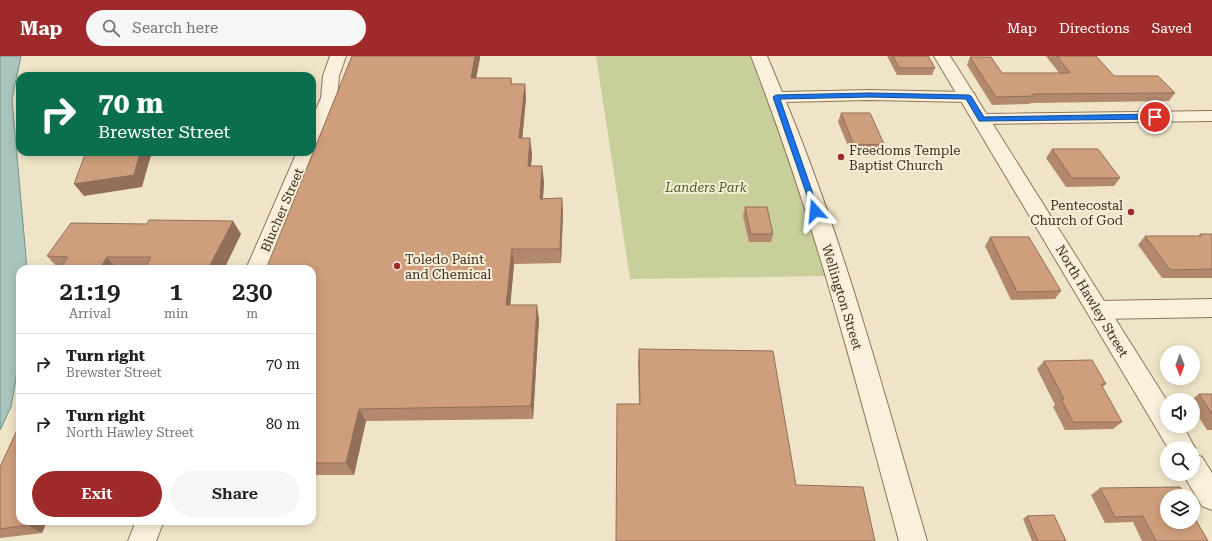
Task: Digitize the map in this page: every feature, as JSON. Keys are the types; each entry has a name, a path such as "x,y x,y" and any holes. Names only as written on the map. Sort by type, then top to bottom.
{"street":[{"path":"316,129 329,98 331,76 338,56"},
{"name":"Wellington Street","path":"759,56 776,97 839,282 913,541"},
{"name":"North Hawley Street","path":"942,56 1160,412"},
{"path":"776,97 869,95 968,97"},
{"path":"982,119 1212,116"},
{"name":"Blucher Street","path":"259,265 304,156"},
{"path":"1098,310 1212,308"},
{"path":"1200,477 1212,497"},
{"path":"142,541 148,525"}],"green space":[{"name":"Landers Park","path":"596,56 751,56 788,152 827,276 630,279"}],"water":[{"path":"0,56 21,56 18,72 16,72 12,99 27,265 16,265 16,378 11,407 0,430"}],"building":[{"name":"Toledo Paint and Chemical","path":"352,56 475,56 471,78 511,78 511,84 525,84 519,138 530,138 528,166 542,166 540,199 562,198 560,249 512,249 506,305 537,305 531,406 359,409 346,463 316,463 316,265 268,265 312,156 316,156 316,145"},
{"path":"893,56 928,56 935,68 899,68"},
{"path":"1057,56 1096,56 1114,76 1158,76 1175,93 1033,94 1034,96 996,97 970,57 991,57 1002,73 1070,73"},
{"path":"841,113 870,113 884,144 854,145"},
{"path":"1052,149 1098,149 1120,178 1072,178"},
{"path":"84,156 139,156 134,175 74,184"},
{"path":"745,207 767,207 773,234 751,234"},
{"path":"149,220 233,221 210,265 146,265 151,257 107,257 102,265 63,265 68,257 47,256 71,223 147,224"},
{"path":"1200,234 1212,234 1212,269 1170,270 1145,236 1201,236"},
{"path":"990,237 1029,237 1061,291 1017,292"},
{"path":"639,349 773,351 796,485 863,487 875,541 616,541 617,404 640,404"},
{"path":"1092,360 1106,384 1101,384 1122,422 1073,422 1061,399 1064,399 1044,361"},
{"path":"1200,394 1212,394 1212,414 1200,396"},
{"path":"16,433 16,525 28,525 0,529 0,467"},
{"path":"1180,487 1181,489 1160,489 1160,529 1200,529 1200,527 1208,541 1156,541 1143,516 1115,517 1100,488"},
{"path":"1054,515 1066,541 1038,541 1027,516"}],"place":[{"name":"Freedoms Temple Baptist Church","path":"841,157"},
{"name":"Pentecostal Church of God","path":"1131,212"},
{"name":"Toledo Paint and Chemical","path":"397,266"}],"route":[{"path":"815,211 776,97 869,95 968,97 982,119 1155,117"}]}
